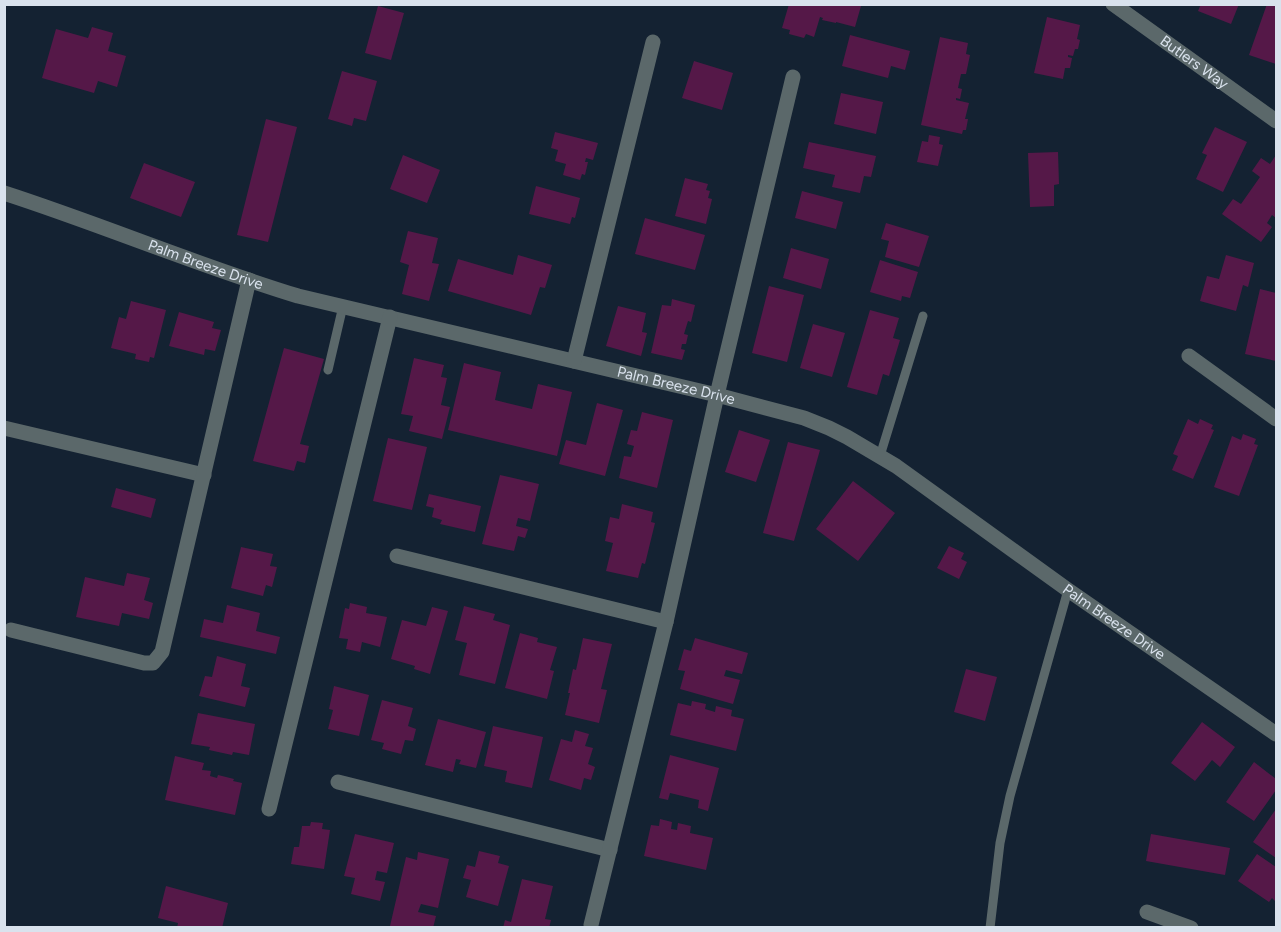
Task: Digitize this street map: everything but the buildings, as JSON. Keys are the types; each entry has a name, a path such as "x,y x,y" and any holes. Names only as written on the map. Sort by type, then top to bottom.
{"street":[{"name":"Butlers Way","path":"1113,4 1276,121"},
{"path":"574,361 653,42"},
{"path":"591,925 666,622 717,395 793,77"},
{"name":"Palm Breeze Drive","path":"4,193 298,296 717,395 804,418 847,436 880,456 1276,734"},
{"path":"11,630 144,663 153,663 162,652 249,280"},
{"path":"269,809 390,317"},
{"path":"1189,356 1276,419"},
{"path":"4,428 204,475"},
{"path":"397,556 666,622"},
{"path":"338,782 610,850"},
{"path":"1147,912 1191,927"}],"lane":[{"path":"328,370 343,306"},
{"path":"880,456 923,316"},
{"path":"990,927 1000,843 1010,796 1068,590"}]}
